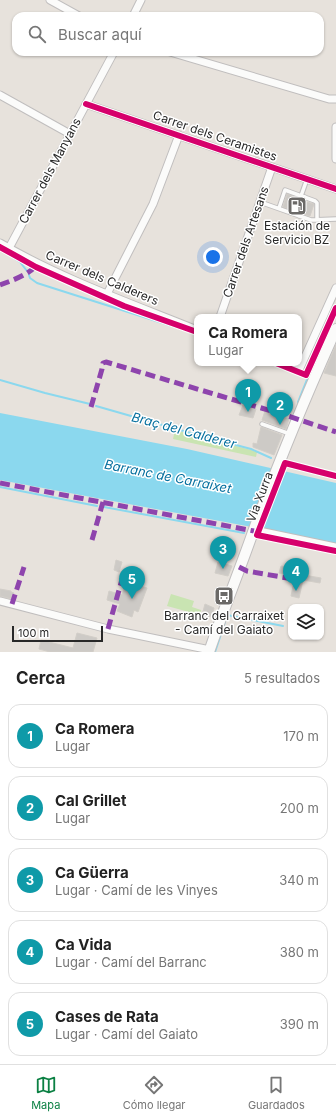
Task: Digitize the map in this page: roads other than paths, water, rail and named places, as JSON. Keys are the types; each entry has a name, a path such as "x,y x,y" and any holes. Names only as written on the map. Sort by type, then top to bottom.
{"main road":[{"path":"210,651 256,530 277,468 310,387 336,329"}],"street":[{"path":"50,0 71,12"},
{"path":"135,12 141,0"},
{"name":"Carrer dels Manyans","path":"9,248 112,56"},
{"path":"184,56 329,99 336,99"},
{"path":"0,95 70,134"},
{"name":"Carrer dels Ceramistes","path":"86,104 336,189"},
{"path":"336,127 336,159"},
{"path":"107,294 152,204 179,135"},
{"name":"Carrer dels Artesans","path":"221,314 272,167"},
{"name":"Carrer dels Calderers","path":"0,243 39,264 107,294 194,329"},
{"path":"302,363 336,288"},
{"path":"289,366 299,370 301,366"},
{"path":"256,530 336,548"},
{"path":"0,601 108,629 210,651"}],"lane":[{"path":"299,216 307,179"},
{"path":"279,208 285,190 315,201 317,203 317,220"},
{"path":"260,202 311,220 336,220"},
{"path":"262,424 291,434"}],"water":[{"name":"Barranc de Carraixet","path":"0,413 187,449 336,483 336,544 0,480"}],"waterway":[{"path":"0,249 20,262 27,271"},
{"path":"29,275 30,278 37,283 194,333"},
{"path":"277,366 308,377 332,325"},
{"name":"Braç del Calderer","path":"298,402 308,377"},
{"name":"Braç del Calderer","path":"0,380 90,404"},
{"name":"Braç del Calderer","path":"96,406 251,449 271,458"},
{"path":"0,487 97,506"},
{"path":"104,507 244,533"},
{"path":"227,615 283,626"},
{"path":"215,652 227,616"}],"place":[{"name":"Estación de Servicio BZ","path":"297,206"},
{"name":"Ca Romera","path":"248,412"},
{"name":"Cal Grillet","path":"280,425"},
{"name":"Ca Güerra","path":"223,569"},
{"name":"Ca Vida","path":"296,591"},
{"name":"Barranc del Carraixet - Camí del Gaiato","path":"224,596"},
{"name":"Cases de Rata","path":"132,599"}]}
